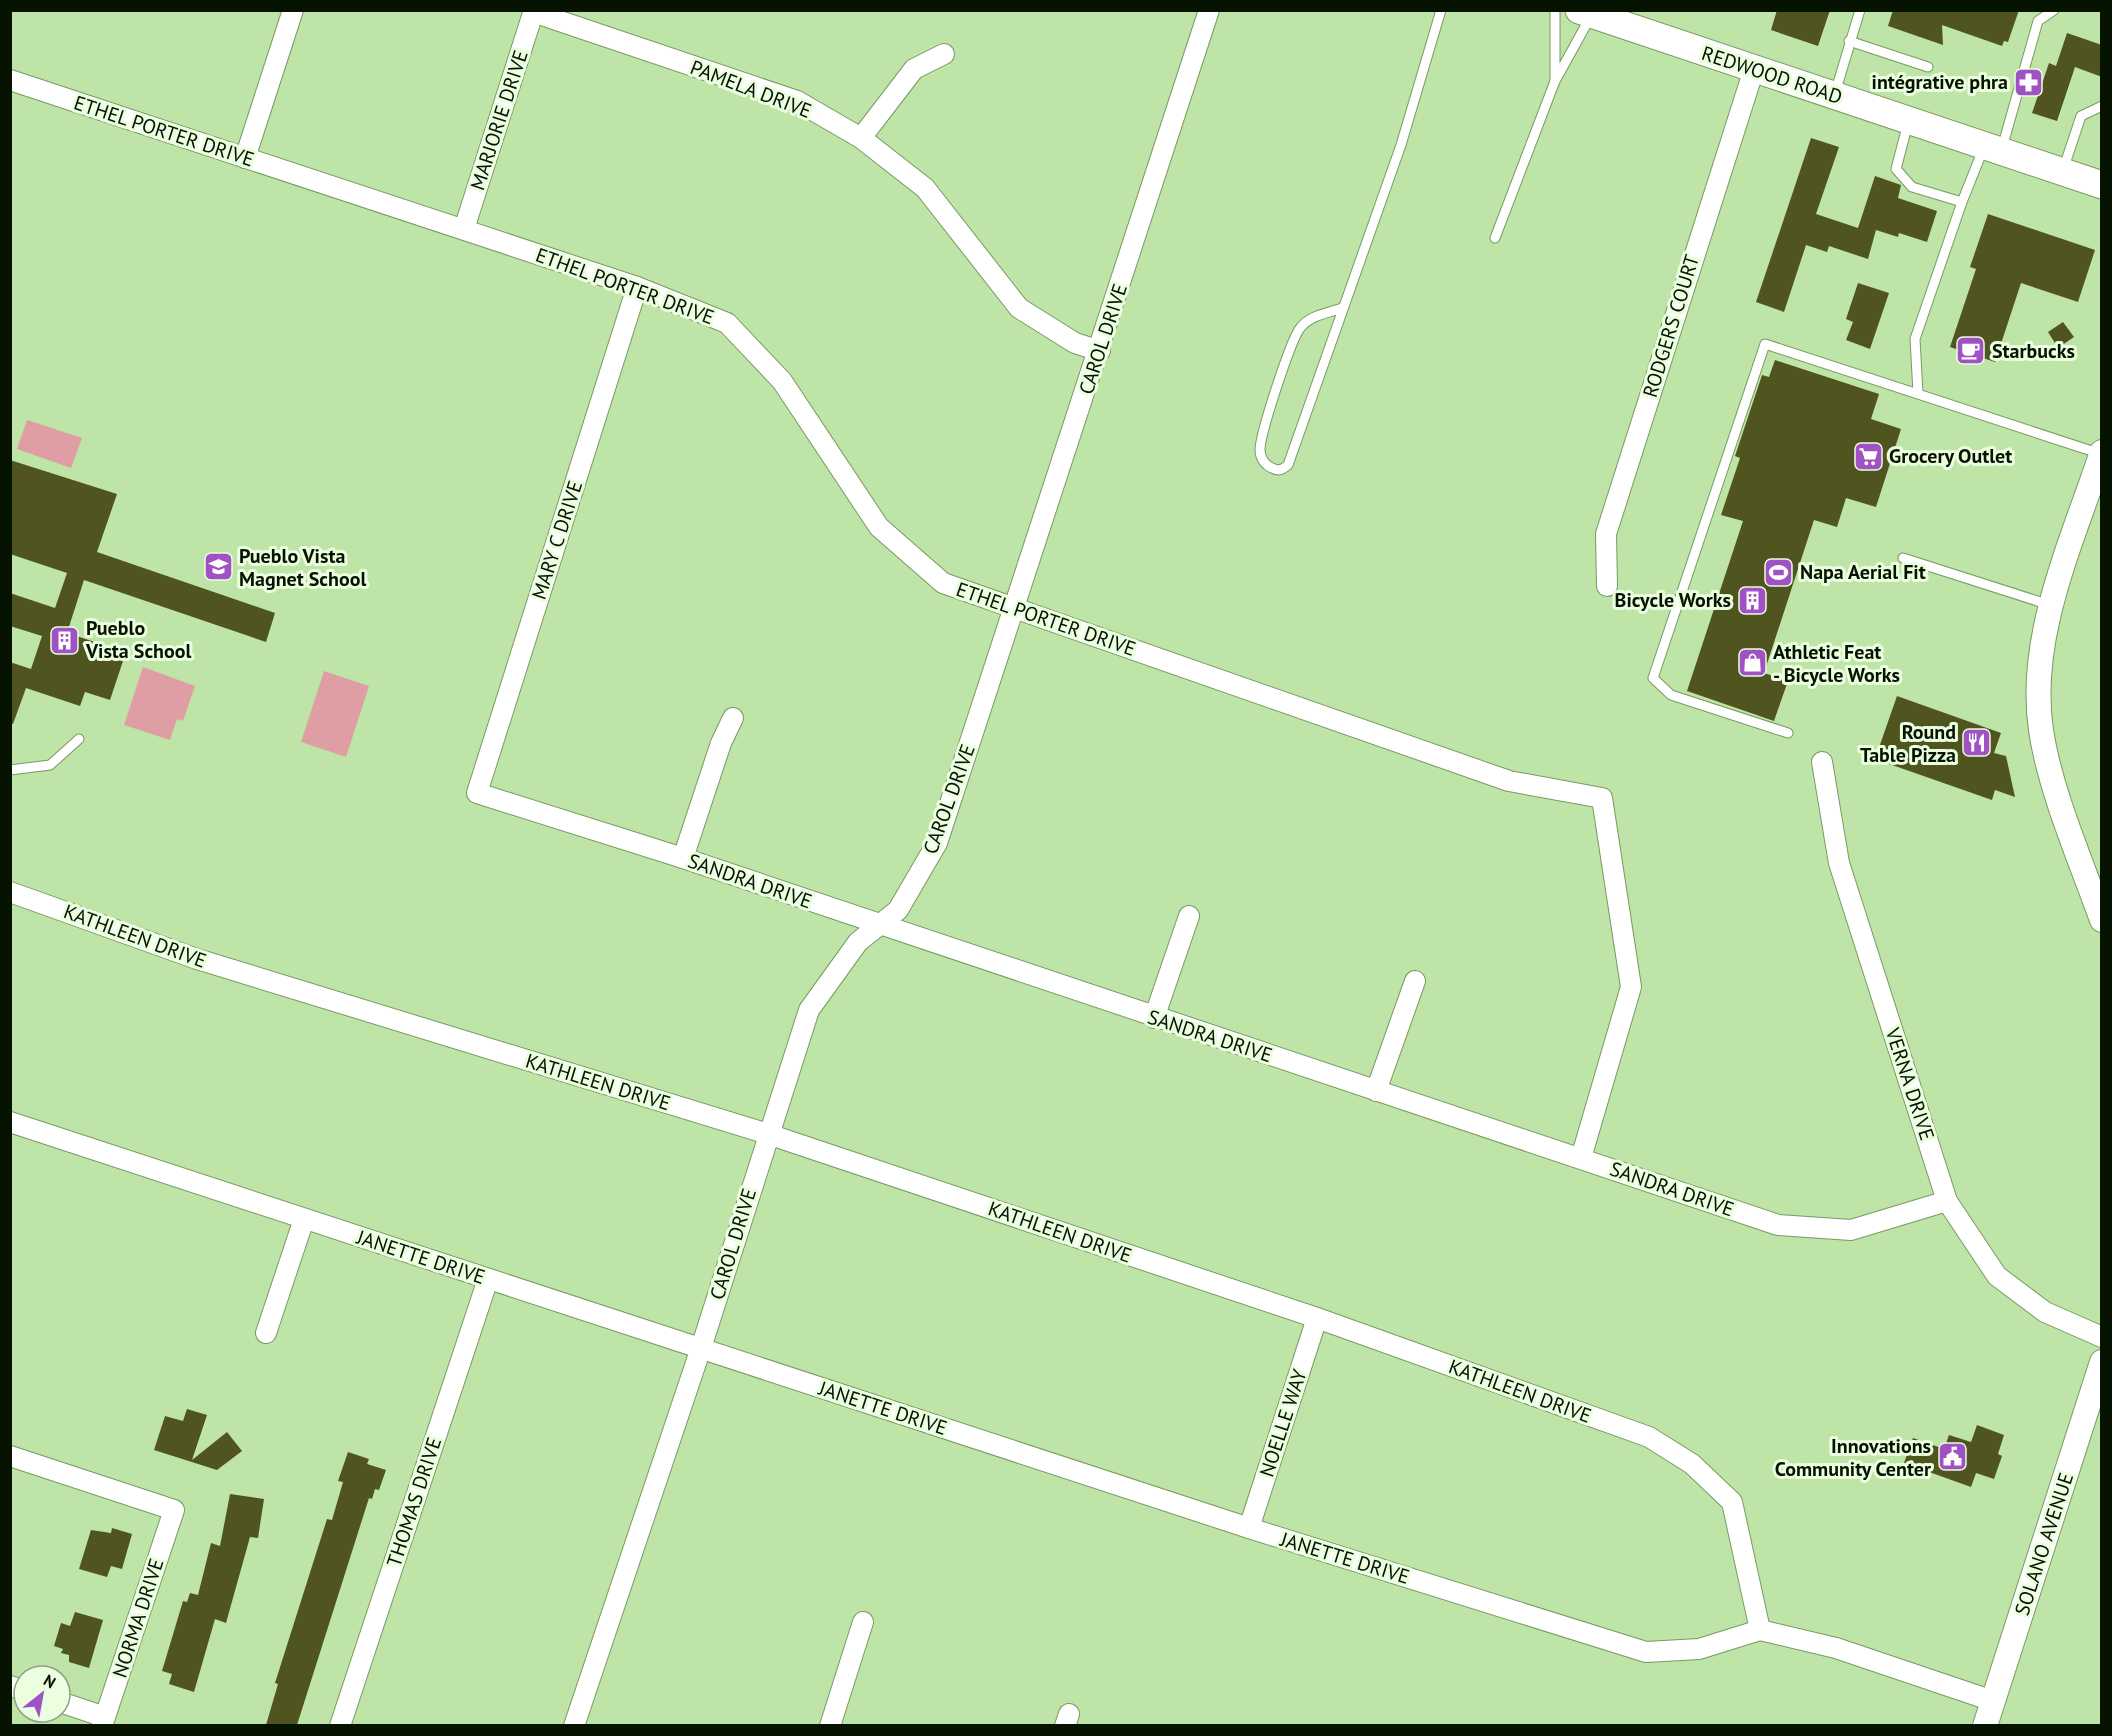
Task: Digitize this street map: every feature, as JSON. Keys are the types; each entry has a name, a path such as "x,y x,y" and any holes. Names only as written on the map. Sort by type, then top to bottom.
{"main road":[{"name":"REDWOOD ROAD","path":"1586,13 2102,185"}],"street":[{"path":"245,158 293,10"},
{"name":"CAROL DRIVE","path":"574,1725 701,1348 809,1010 858,942 898,910 937,843 1100,351 1209,10"},
{"name":"PAMELA DRIVE","path":"534,11 797,101 861,138 925,188 1019,308 1076,343 1100,351"},
{"name":"MARJORIE DRIVE","path":"464,229 534,11"},
{"path":"861,138 914,69 944,54"},
{"name":"RODGERS COURT","path":"1607,586 1606,534 1754,69"},
{"name":"ETHEL PORTER DRIVE","path":"10,80 637,287 727,323 782,381 879,527 943,583 1509,781 1602,798 1631,987 1581,1158"},
{"name":"MARY C DRIVE","path":"477,793 637,287"},
{"path":"2101,453 2097,482 2051,606 2044,637 2039,684 2041,729 2050,771 2102,920"},
{"path":"683,858 722,743 733,718"},
{"name":"VERNA DRIVE","path":"1822,762 1839,862 1947,1201 1997,1276 2045,1312 2102,1337"},
{"name":"SANDRA DRIVE","path":"477,793 683,858 879,926 1778,1225 1851,1230 1947,1201"},
{"name":"KATHLEEN DRIVE","path":"10,892 197,959 768,1134 1317,1318 1649,1437 1692,1464 1732,1502 1760,1630"},
{"path":"1154,1018 1189,916"},
{"path":"1376,1090 1415,981"},
{"name":"JANETTE DRIVE","path":"10,1122 1249,1528 1646,1652 1700,1649 1760,1630"},
{"path":"266,1333 304,1219"},
{"name":"THOMAS DRIVE","path":"340,1725 488,1279"},
{"name":"NOELLE WAY","path":"1249,1528 1317,1318"},
{"name":"SOLANO AVENUE","path":"1985,1725 2102,1362"},
{"name":"NORMA DRIVE","path":"10,1456 174,1510 103,1721"},
{"path":"830,1725 863,1622"},
{"path":"1760,1630 1836,1648 1993,1701"},
{"path":"72,1707 103,1721"}],"lane":[{"path":"1342,308 1310,319 1296,334 1262,432 1263,461 1275,470 1282,470 1288,465 1401,145 1441,10"},
{"path":"1555,10 1556,81"},
{"path":"1834,96 1860,10"},
{"path":"1918,393 1915,339 1962,202 1992,150 2038,21 2054,10"},
{"path":"1495,238 1556,81 1586,13"},
{"path":"1849,41 1928,67"},
{"path":"2062,172 2081,116 2102,106"},
{"path":"1908,121 1896,170 1912,187 1962,202"},
{"path":"1788,734 1671,695 1653,678 1765,344 2101,453"},
{"path":"1904,558 2051,606"},
{"path":"10,770 51,765 79,739"}],"shaded area":[{"path":"27,420 82,438 71,468 17,449"},
{"path":"143,667 195,686 183,721 177,719 170,740 124,725"},
{"path":"324,671 369,686 346,757 301,742"}],"building":[{"path":"1777,10 1830,10 1818,46 1771,30"},
{"path":"1893,10 2019,10 2008,42 2004,41 2002,46 1942,25 1943,45 1888,26"},
{"path":"2067,33 2102,45 2102,77 2075,67 2057,121 2032,113 2049,63 2056,66"},
{"path":"1811,138 1839,147 1816,214 1858,228 1875,176 1901,185 1898,198 1937,211 1927,242 1899,233 1898,237 1876,230 1868,259 1829,246 1827,252 1806,245 1784,312 1756,302"},
{"path":"1988,214 2095,250 2078,302 2021,283 1995,362 1950,347 1976,269 1970,267"},
{"path":"1858,283 1889,293 1870,349 1846,340 1853,322 1846,319"},
{"path":"2063,322 2074,337 2058,348 2048,332"},
{"name":"Bicycle Works","path":"1775,360 1879,394 1871,419 1901,429 1876,507 1846,498 1837,527 1814,520 1764,673 1788,681 1774,721 1687,691 1743,521 1721,515 1740,458 1735,456 1762,375 1769,377"},
{"path":"10,460 117,494 97,552 275,613 266,642 84,580 67,633 101,644 98,652 123,661 110,700 85,692 80,706 26,688 13,724 10,724 10,662 31,669 42,636 10,626 10,593 55,608 67,573 10,554"},
{"path":"1897,696 2001,733 1994,753 2006,756 2015,797 1995,790 1992,800 1875,759"},
{"path":"187,1409 207,1415 192,1460 227,1432 242,1451 217,1470 154,1450 165,1416 183,1421"},
{"name":"Innovations Community Center","path":"1977,1425 2004,1435 1998,1454 2002,1456 1994,1479 1976,1473 1971,1487 1904,1463 1913,1438 1944,1449 1949,1435 1971,1442"},
{"path":"348,1452 369,1459 367,1464 386,1470 379,1490 375,1489 372,1499 369,1498 297,1725 266,1725 278,1684 275,1683 327,1519 332,1520 343,1482 338,1481"},
{"path":"230,1494 264,1499 258,1538 250,1537 226,1623 215,1619 194,1692 169,1684 172,1674 162,1671 183,1601 187,1602 190,1593 198,1595 211,1543 220,1546"},
{"path":"112,1528 132,1534 122,1569 111,1566 107,1577 79,1569 91,1530 111,1533"},
{"path":"75,1612 103,1620 89,1668 69,1662 69,1655 61,1653 63,1649 54,1646 61,1623 70,1626"}],"place":[{"name":"intégrative phra","path":"2029,82"},
{"name":"Starbucks","path":"1971,351"},
{"name":"Grocery Outlet","path":"1868,456"},
{"name":"Pueblo Vista Magnet School","path":"218,567"},
{"name":"Napa Aerial Fit","path":"1779,572"},
{"name":"Bicycle Works","path":"1752,600"},
{"name":"Pueblo Vista School","path":"65,640"},
{"name":"Athletic Feat - Bicycle Works","path":"1752,663"},
{"name":"Round Table Pizza","path":"1977,743"},
{"name":"Innovations Community Center","path":"1952,1457"}]}
